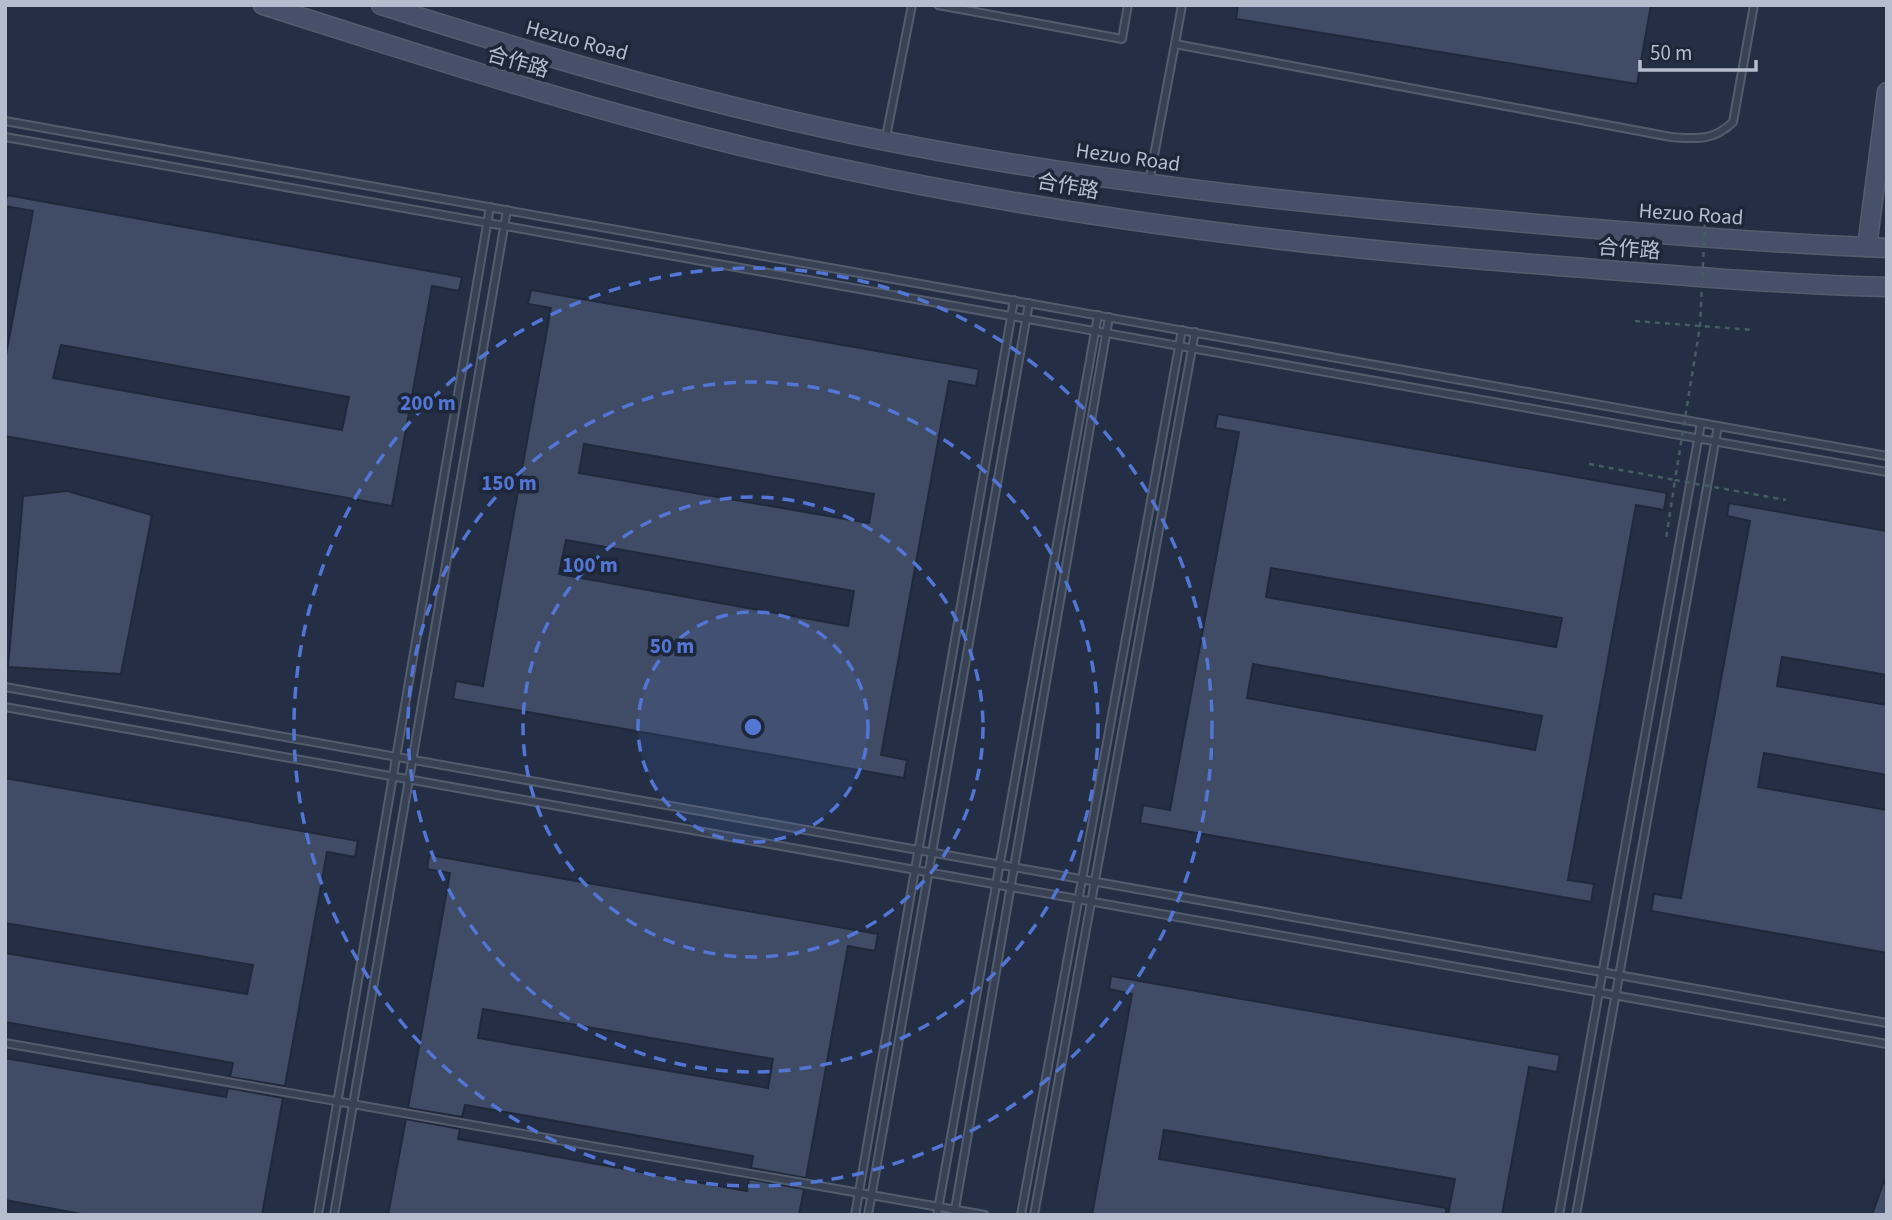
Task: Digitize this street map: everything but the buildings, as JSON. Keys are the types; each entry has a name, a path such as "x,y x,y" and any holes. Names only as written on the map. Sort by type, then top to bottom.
{"main road":[{"name":"合作路","path":"263,5 515,85 719,141 916,184 1144,222 1381,252 1652,274 1887,287"},
{"name":"Hezuo Road","path":"381,5 535,54 886,141 1149,184 1358,208 1687,237 1887,248"},
{"path":"1867,247 1887,92"}],"lane":[{"path":"886,141 912,5"},
{"path":"938,5 1122,39 1128,5"},
{"path":"1149,184 1182,5"},
{"path":"1175,44 1671,137 1705,139 1720,134 1733,122 1754,5"},
{"path":"5,121 1887,456"},
{"path":"5,137 1887,472"},
{"path":"318,1215 491,207"},
{"path":"334,1215 507,210"},
{"path":"1867,247 1887,238"},
{"path":"855,1215 1014,300"},
{"path":"868,1215 1029,303"},
{"path":"938,1211 1098,315"},
{"path":"954,1212 1110,317"},
{"path":"1021,1215 1182,330"},
{"path":"1034,1215 1089,901 1195,332"},
{"path":"1559,1215 1701,423"},
{"path":"1576,1215 1718,426"},
{"path":"5,687 1887,1023"},
{"path":"5,707 1887,1044"},
{"path":"5,1043 872,1195 938,1211 985,1215"}],"path":[{"path":"1666,540 1700,326 1705,222"},
{"path":"1635,321 1754,330"},
{"path":"1589,464 1786,500"}]}
